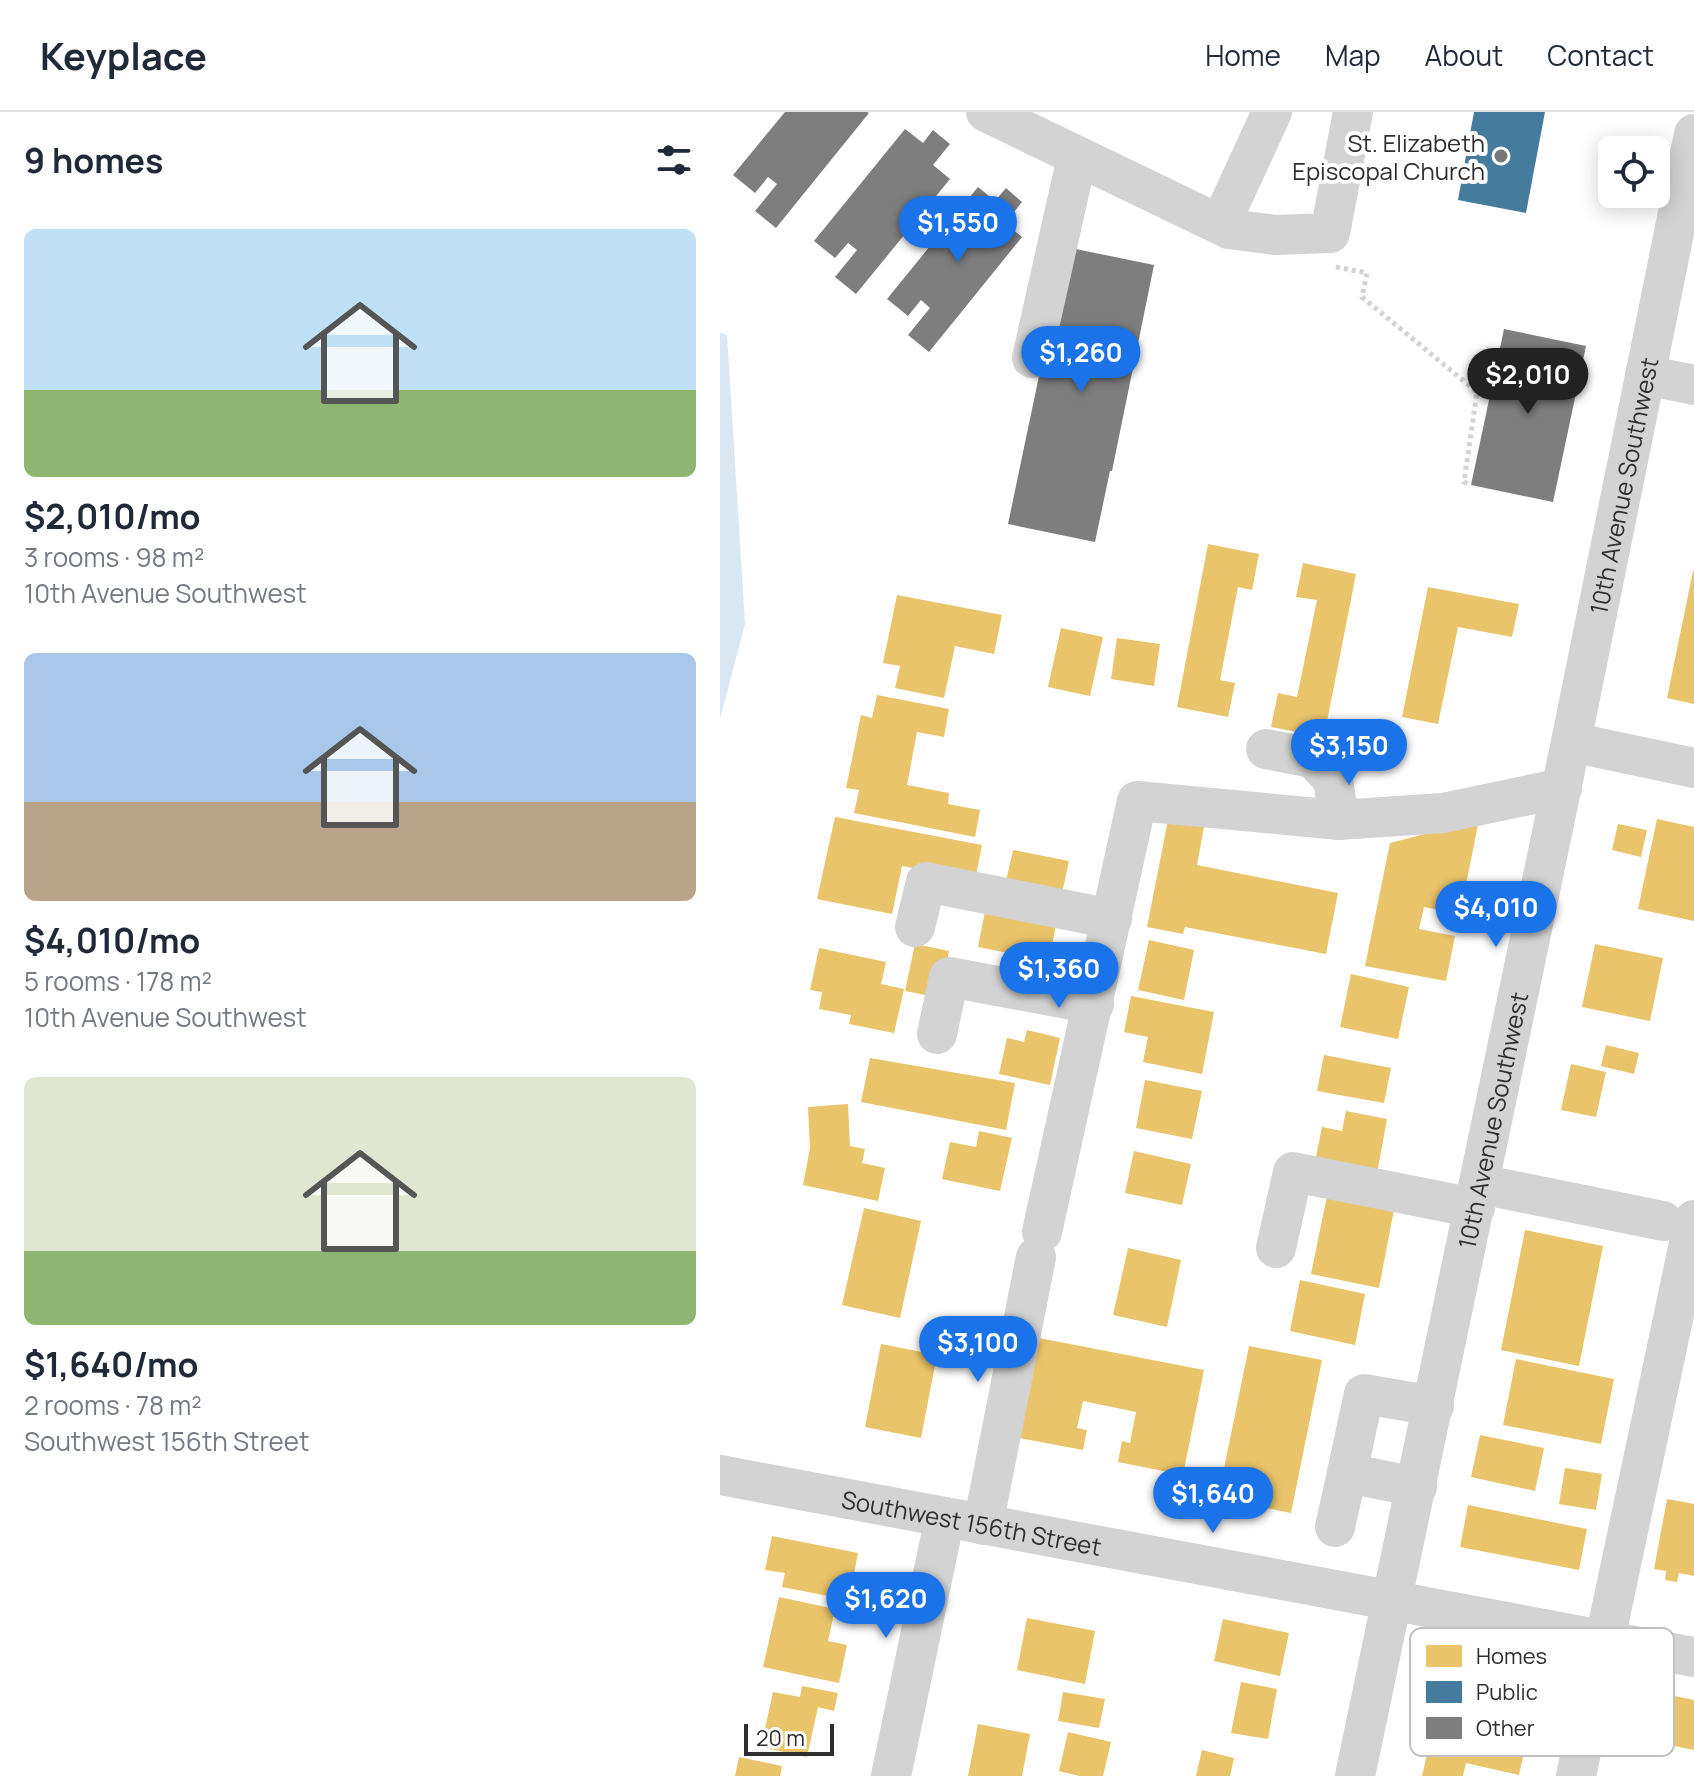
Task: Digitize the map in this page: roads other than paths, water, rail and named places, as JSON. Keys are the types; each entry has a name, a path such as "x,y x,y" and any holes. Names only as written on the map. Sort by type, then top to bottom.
{"street":[{"path":"986,112 1229,229 1276,235 1330,233 1353,112"},
{"path":"1229,229 1225,214 1272,112"},
{"name":"10th Avenue Southwest","path":"1355,1776 1562,788 1694,134"},
{"path":"1032,358 1077,157"},
{"path":"1645,375 1694,385"},
{"path":"1571,742 1694,768"},
{"path":"1266,749 1313,758 1333,780 1339,820"},
{"path":"891,1776 1039,1244 1137,801 1339,820 1443,813 1562,788"},
{"path":"915,927 926,882 1112,919"},
{"path":"937,1034 949,977 1094,1004"},
{"path":"1276,1248 1293,1172 1679,1220 1606,1628"},
{"path":"1335,1527 1364,1394 1434,1406"},
{"path":"1347,1473 1417,1487"},
{"name":"Southwest 156th Street","path":"720,1475 1537,1628"},
{"name":"Southwest 156th Street","path":"1674,1653 1694,1657"},
{"path":"1576,1776 1580,1756"}],"place":[{"name":"St. Elizabeth Episcopal Church","path":"1501,156"}]}
